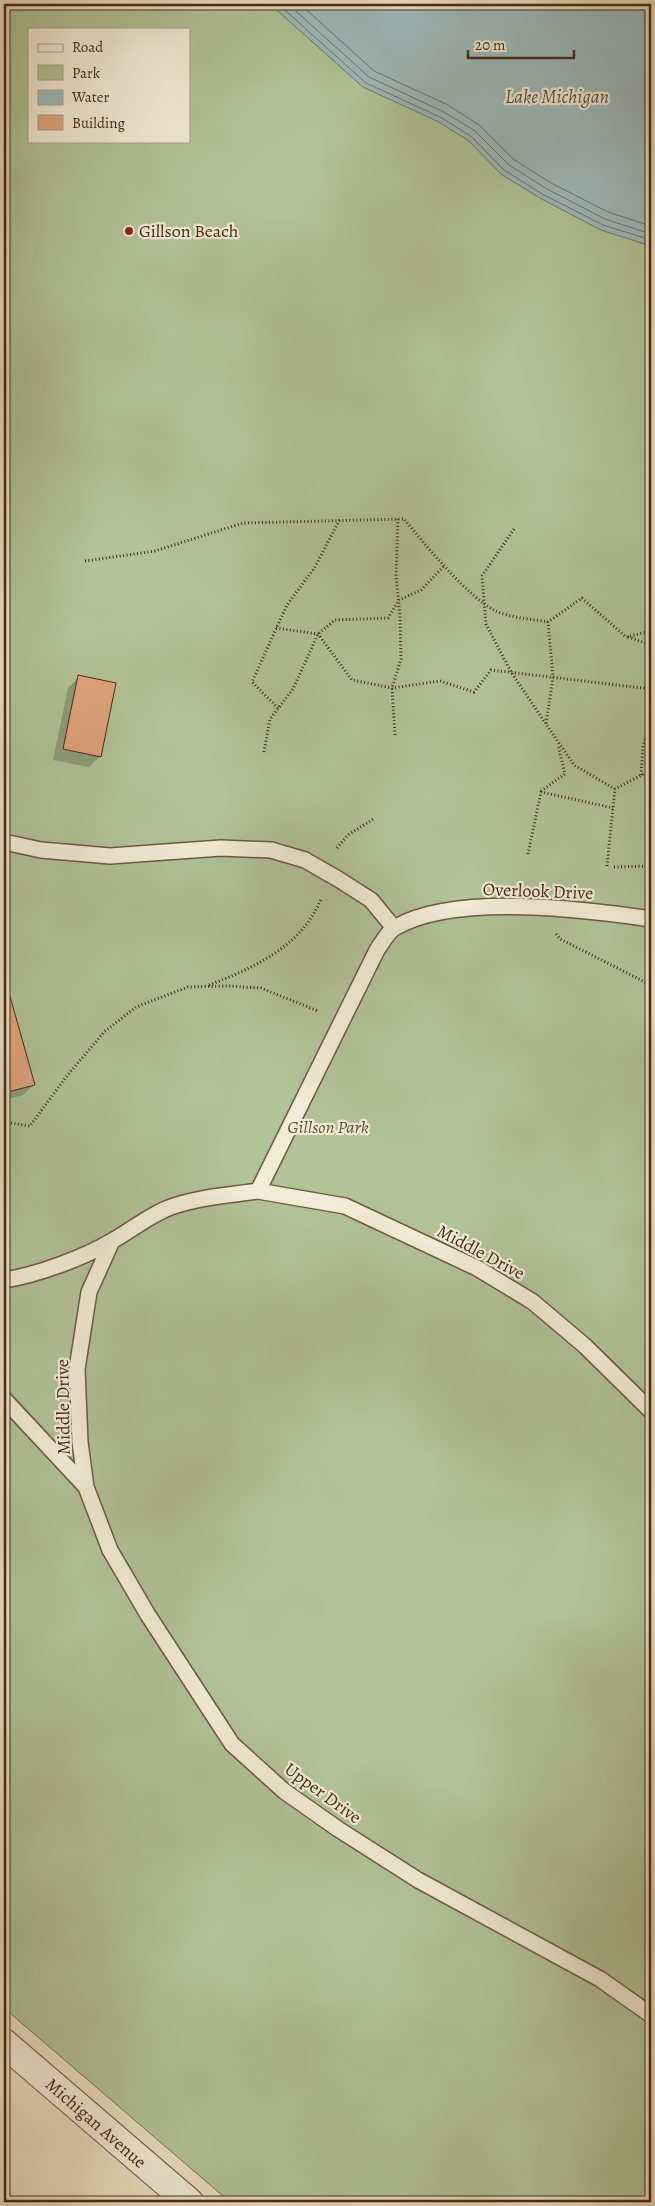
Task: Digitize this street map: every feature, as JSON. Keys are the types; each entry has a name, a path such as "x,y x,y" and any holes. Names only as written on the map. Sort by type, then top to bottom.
{"street":[{"name":"Michigan Avenue","path":"4,2043 189,2202"}],"lane":[{"path":"4,842 41,850 110,856 221,848 271,850 304,860 371,900 394,928"},
{"name":"Overlook Drive","path":"258,1191 376,950 394,928 422,914 492,905 612,913 651,919"},
{"name":"Middle Drive","path":"4,1280 57,1266 112,1241 134,1225 172,1207 212,1197 258,1191 345,1206 477,1268 534,1302 585,1346 651,1411"},
{"name":"Middle Drive","path":"86,1487 80,1442 77,1369 89,1292 112,1241"},
{"path":"4,1399 86,1487"},
{"name":"Upper Drive","path":"86,1487 110,1550 148,1615 232,1744 284,1791 338,1829 418,1880 600,1979 651,2015"}],"path":[{"path":"278,708 252,682 287,605 315,567 340,519"},
{"path":"85,561 155,551 243,523 340,519 404,519 445,566 484,604 498,612 548,622 582,598 626,637 651,645"},
{"path":"395,735 392,688 401,659 399,600 396,576 398,519"},
{"path":"514,529 482,576 486,624 511,672 574,765 615,789"},
{"path":"264,752 270,719 293,689 318,634 335,620 388,618 399,600 421,590 445,566"},
{"path":"546,724 553,677 548,622"},
{"path":"276,628 318,634 352,680 392,688 440,681 474,692 492,670 651,689"},
{"path":"626,637 651,631"},
{"path":"641,775 643,746 651,722"},
{"path":"528,854 541,792 565,774 558,742"},
{"path":"615,789 651,770"},
{"path":"607,866 615,789"},
{"path":"541,792 613,808"},
{"path":"206,986 240,974 296,938 315,915 331,875 333,853 348,835 375,818"},
{"path":"614,868 651,866"},
{"path":"536,908 560,939 651,985"},
{"path":"4,1122 30,1126 66,1077 104,1032 136,1007 188,987 261,988 342,1019"}],"green space":[{"name":"Gillson Park","path":"4,4 270,4 363,87 439,122 469,141 501,174 542,199 601,230 651,246 651,2202 230,2202 4,2008"}],"water":[{"name":"Lake Michigan","path":"270,4 651,4 651,246 601,230 542,199 501,174 469,141 439,122 363,87"}],"building":[{"path":"78,675 116,683 101,757 63,749"},
{"path":"4,975 35,1085 4,1093"}],"place":[{"name":"Gillson Beach","path":"129,231"}]}
